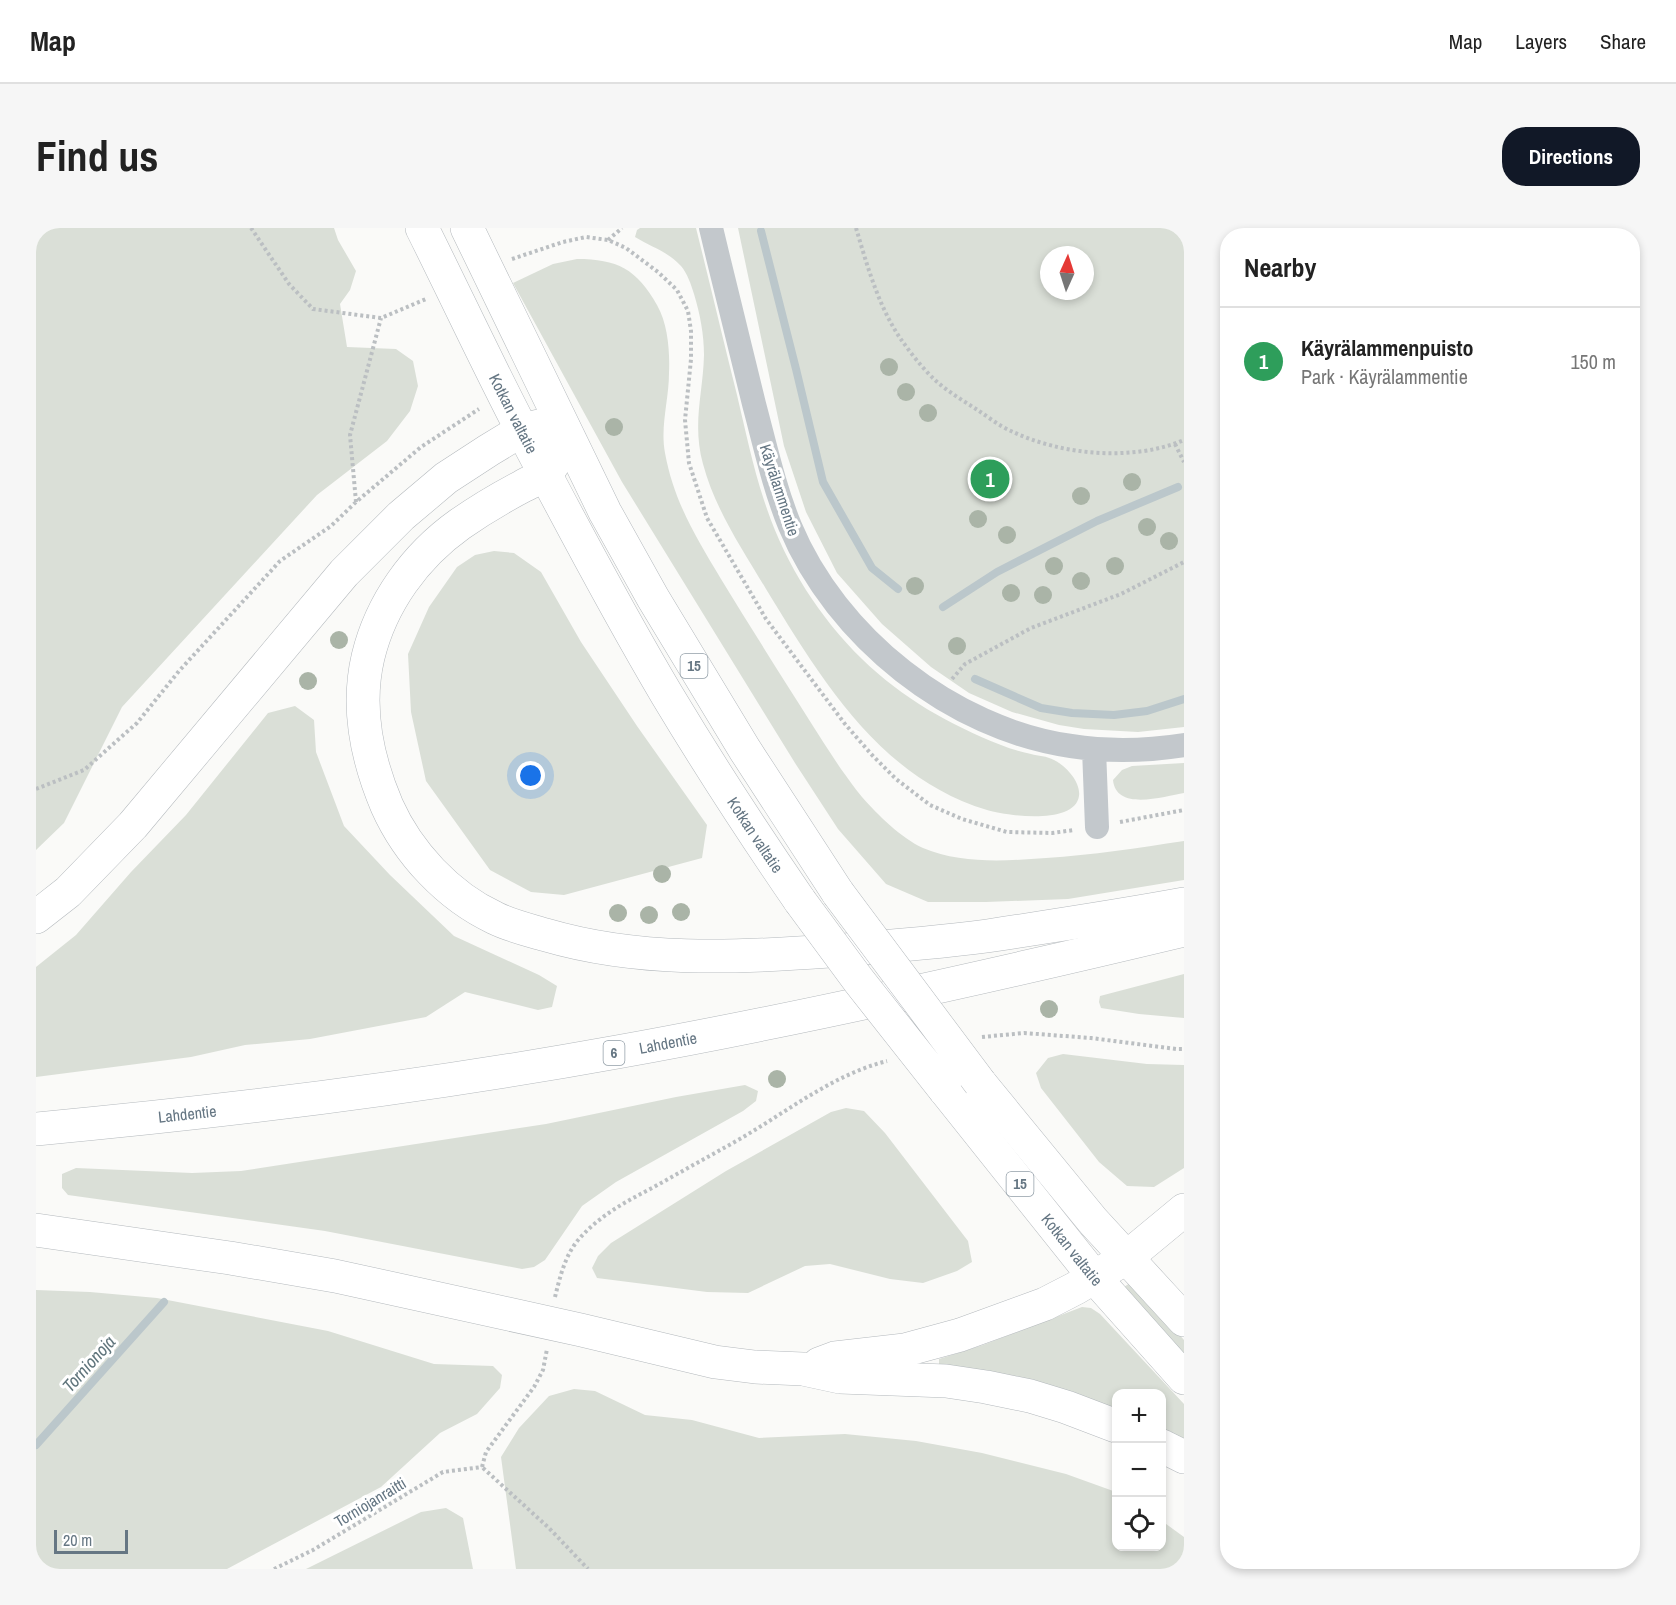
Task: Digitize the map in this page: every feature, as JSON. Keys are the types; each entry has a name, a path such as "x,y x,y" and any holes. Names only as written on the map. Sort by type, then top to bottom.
{"highway":[{"name":"Kotkan valtatie","path":"422,228 522,430 621,613 668,695 760,842 859,981 945,1090 1095,1278 1184,1378"},
{"name":"Kotkan valtatie","path":"467,228 605,512 653,598 745,750 838,893 980,1083 1093,1221 1184,1320"},
{"path":"36,917 68,892 133,825 345,573 401,516 446,478 522,430 546,425 565,432 560,454 545,474 460,524 415,564 386,608 375,633 368,659 363,691 363,715 370,757 380,789 394,822 417,854 438,879 469,904 497,919 569,942 615,951 709,957 808,953 984,936 1184,904"},
{"name":"Lahdentie","path":"36,1128 173,1116 313,1099 616,1052 789,1019 1049,963 1184,930"},
{"path":"803,1369 835,1358 905,1350 960,1335 1045,1304 1095,1278 1125,1258 1184,1210"},
{"path":"36,1230 230,1258 335,1276 715,1362 755,1367 803,1369 840,1377 946,1381 986,1387 1057,1404 1112,1425"},
{"path":"1166,1448 1184,1457"}],"street":[{"name":"Käyrälammentie","path":"711,228 768,458 783,508 802,551 845,616 901,671 967,712 998,726 1046,741 1094,749 1140,750 1184,745"},
{"path":"1094,749 1097,827"}],"path":[{"path":"251,228 289,284 313,309 381,318 430,298"},
{"path":"608,240 622,228"},
{"path":"855,228 876,289 900,338 935,380 960,399 1010,431 1075,451 1127,453 1184,440"},
{"path":"356,502 350,435 381,318"},
{"path":"36,789 84,770 137,723 179,671 280,561 331,526 421,447 504,394"},
{"path":"1175,443 1184,462"},
{"path":"939,696 965,664 1031,628 1121,594 1184,562"},
{"path":"975,1039 1024,1033 1184,1049"},
{"path":"554,1300 561,1271 578,1240 614,1209 740,1138 831,1083 875,1064 897,1058"},
{"path":"548,1347 543,1370 534,1387 486,1452 482,1467 549,1528 588,1569"},
{"name":"Torniojanraitti","path":"274,1569 313,1550 443,1472 482,1467"}],"shaded area":[{"path":"36,228 334,228 338,240 356,271 350,290 340,304 347,347 396,349 413,361 418,386 410,411 387,441 317,495 122,707 64,823 36,850"},
{"path":"640,228 696,228 762,495 784,550 818,608 847,643 877,673 927,709 982,737 1016,750 1054,760 1063,766 1078,785 1079,796 1075,805 1053,815 1024,816 987,810 949,795 915,775 885,750 832,690 748,559 730,528 708,481 698,436 704,355 696,302 683,269 670,257 635,237"},
{"path":"738,228 1184,228 1184,727 1138,732 1084,729 1059,725 1012,712 969,693 931,667 882,624 837,573 806,512 784,446"},
{"path":"577,259 604,261 624,269 642,283 657,305 666,329 669,356 669,383 664,423 665,453 680,503 712,564 787,685 841,769 875,811 915,844 952,857 968,859 1063,857 1184,841 1184,880 1068,899 986,902 928,902 886,884 838,829 795,763 622,482 513,283 553,264"},
{"path":"494,551 514,553 541,572 581,642 707,825 702,858 564,895 531,892 490,870 426,781 411,712 408,654 429,607 457,567 475,555"},
{"path":"295,706 314,720 316,752 344,826 390,875 454,936 539,975 557,986 552,1007 538,1010 465,992 426,1017 310,1039 245,1045 191,1057 36,1077 36,967 76,935 131,872 186,815 268,713"},
{"path":"1184,763 1184,793 1142,800 1123,796 1116,790 1113,780 1122,770 1132,766"},
{"path":"1184,974 1184,1018 1101,1008 1100,996"},
{"path":"1063,1054 1147,1064 1184,1065 1184,1168 1154,1187 1127,1186 1099,1162 1041,1088 1036,1073 1048,1058"},
{"path":"745,1085 758,1091 756,1101 743,1111 616,1182 582,1206 545,1260 534,1267 522,1269 325,1231 68,1195 62,1188 62,1174 76,1168 192,1173 241,1171 546,1124"},
{"path":"846,1108 864,1111 885,1133 968,1241 972,1262 957,1271 923,1283 890,1279 830,1264 805,1266 748,1293 707,1292 597,1278 592,1268 598,1256 611,1243 726,1171 831,1112"},
{"path":"1133,1281 1184,1340 1184,1366 1118,1291"},
{"path":"36,1290 157,1298 328,1331 434,1364 493,1366 502,1375 500,1388 477,1414 440,1433 381,1487 227,1569 36,1569"},
{"path":"1082,1307 1091,1308 1100,1314 1184,1404 1184,1442 1166,1433 1166,1389 1112,1389 1112,1410 939,1368 939,1359 983,1345"},
{"path":"574,1389 595,1391 645,1415 692,1420 759,1438 845,1434 916,1441 982,1453 1066,1474 1112,1491 1112,1551 1166,1551 1166,1524 1184,1537 1184,1569 516,1569 501,1457 519,1428 549,1396"},
{"path":"446,1508 463,1518 473,1569 306,1569 421,1512"}],"waterway":[{"path":"761,231 823,482 872,568 898,589"},
{"path":"943,607 997,572 1097,521 1178,487"},
{"path":"975,679 1041,708 1072,713 1114,715 1147,711 1184,699"},
{"name":"Tornionoja","path":"36,1445 164,1302"}],"place":[{"name":"Käyrälammenpuisto","path":"990,479"}]}
